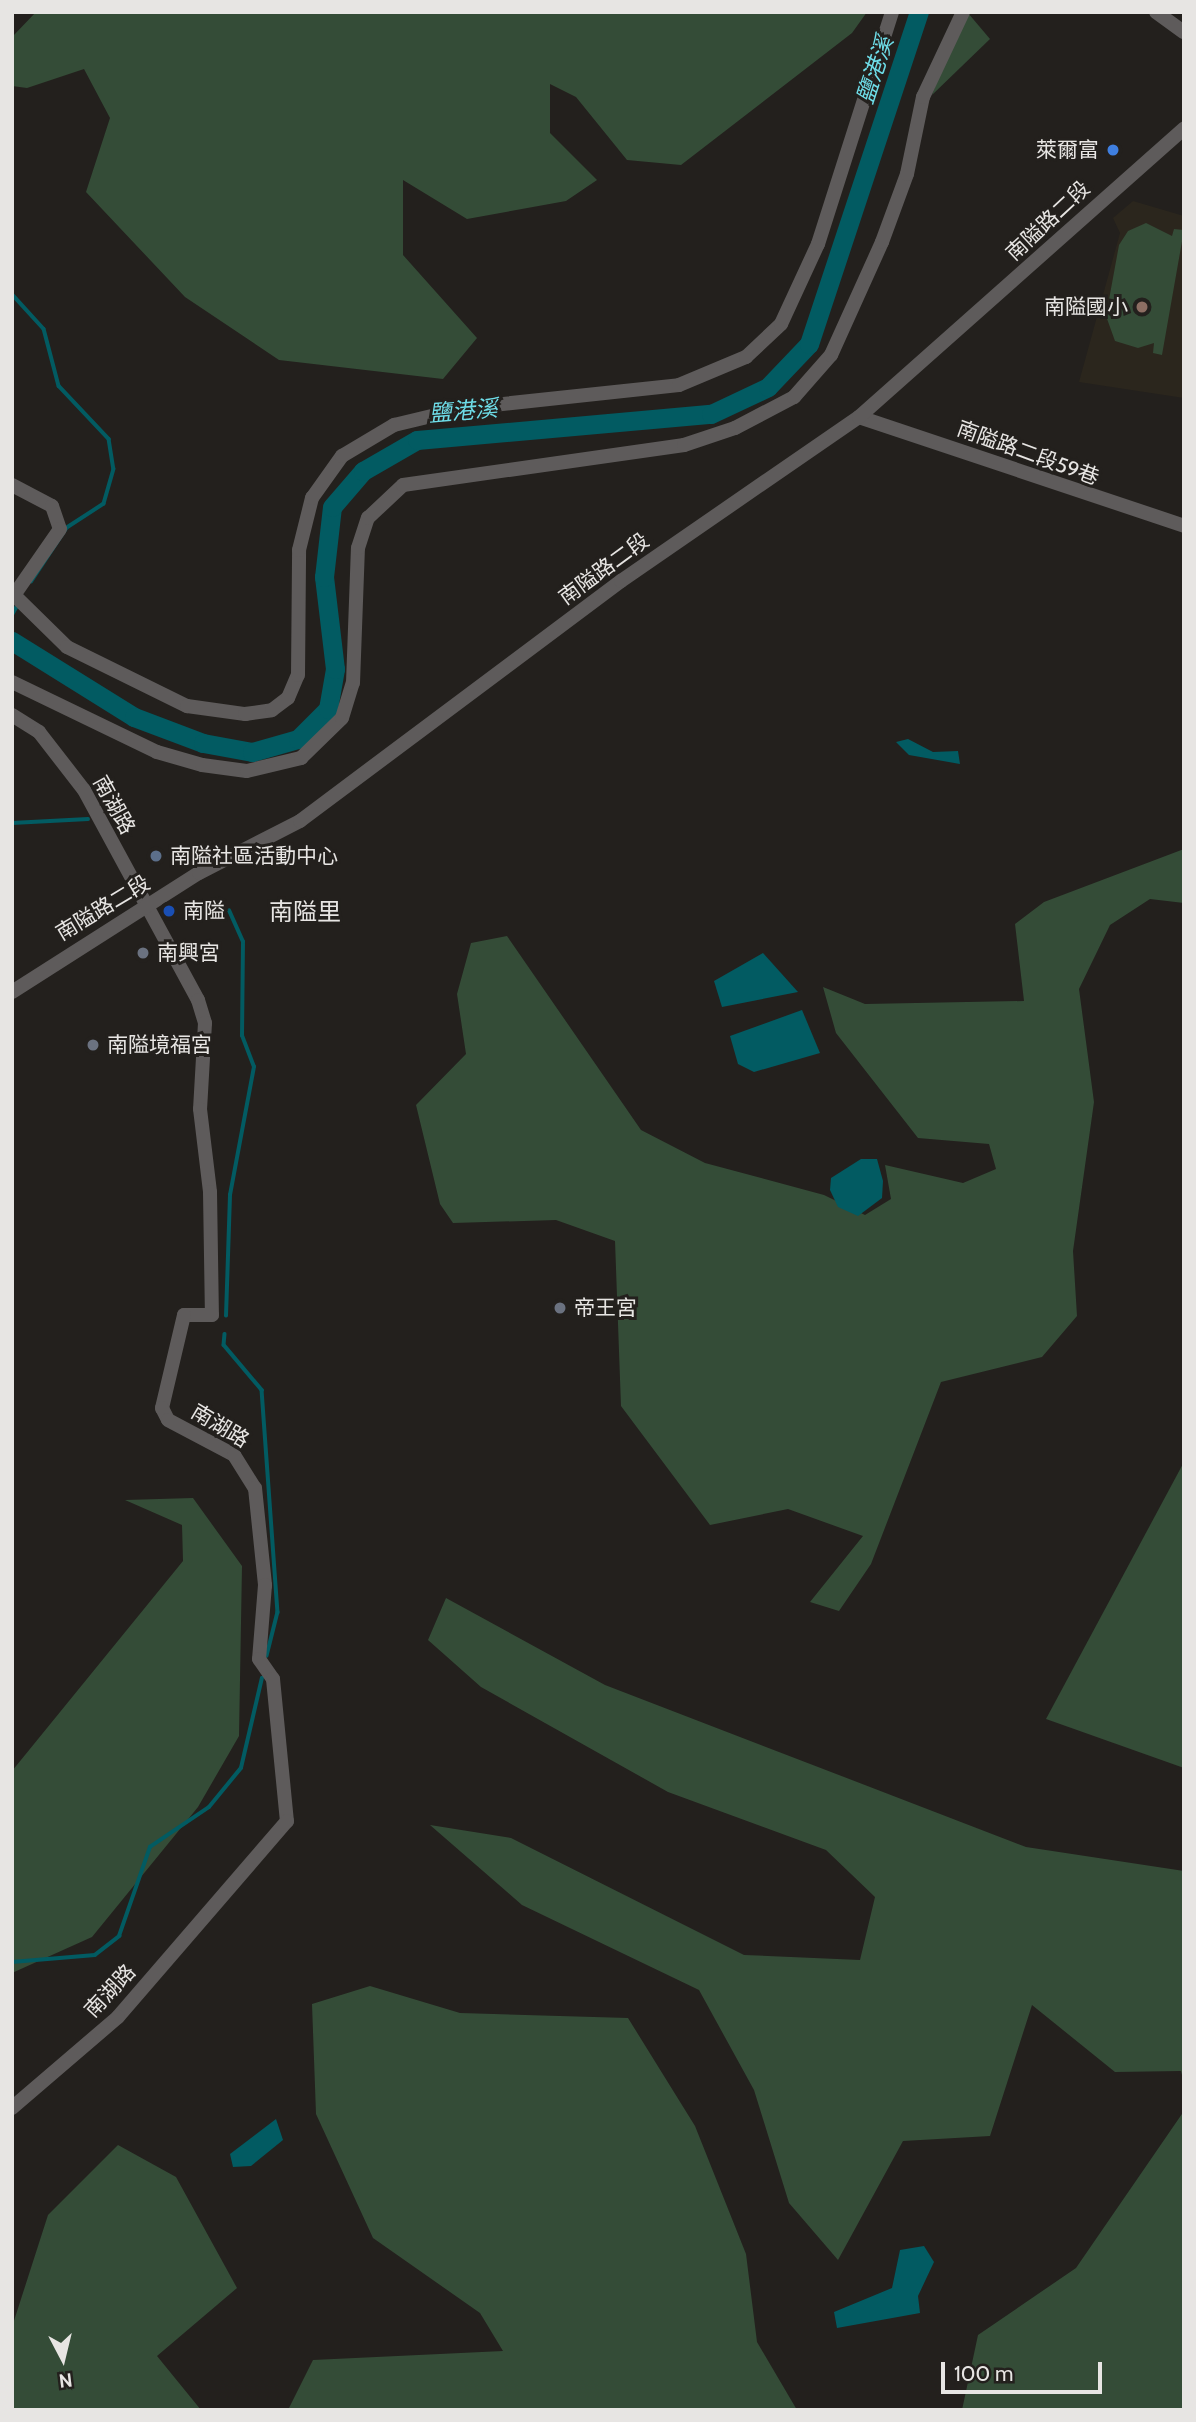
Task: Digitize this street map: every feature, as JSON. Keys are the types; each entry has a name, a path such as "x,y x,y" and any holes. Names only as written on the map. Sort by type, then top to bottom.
{"street":[{"path":"12,485 52,506 60,529 13,596 67,647 187,706 246,714 272,710 288,698 298,675 299,550 312,498 342,456 394,425 465,408 679,386 746,357 781,324 818,244 892,12"},
{"path":"12,682 157,752 202,765 247,771 309,752 342,718 353,682 358,548 368,518 403,485 684,445 735,428 794,397 831,355 882,242 907,174 923,97 963,12"},
{"path":"1156,12 1184,32"},
{"name":"南隘路二段","path":"12,992 145,907 300,821 621,581 859,417 1184,128"},
{"name":"南隘路二段59巷","path":"859,417 1184,526"},
{"name":"南湖路","path":"12,715 39,732 84,790 145,907 198,1000 206,1040 200,1109 210,1192 212,1315 184,1315 162,1408 168,1420 234,1455 255,1488 265,1585 259,1659 273,1679 287,1821 118,2017 12,2108"}],"shaded area":[{"name":"南隘國小","path":"1133,201 1184,216 1184,398 1079,382 1120,233 1113,218"}],"green space":[{"path":"36,12 867,12 852,33 681,165 627,160 576,97 550,84 550,133 597,180 566,201 467,219 403,180 403,255 477,338 443,379 279,360 185,297 86,192 110,118 84,69 27,88 12,86 13,36"},
{"path":"968,13 990,39 932,95 948,51"},
{"path":"1146,223 1172,236 1174,229 1184,230 1162,355 1153,353 1154,343 1138,348 1115,341 1106,316 1119,245 1128,231"},
{"path":"1184,849 1184,903 1150,899 1110,925 1079,989 1094,1102 1073,1251 1077,1316 1042,1357 941,1382 871,1564 839,1611 810,1602 863,1536 788,1509 710,1525 621,1406 615,1241 556,1220 453,1223 440,1204 416,1105 466,1054 457,994 471,943 507,936 641,1130 705,1163 824,1195 865,1215 891,1199 885,1165 963,1183 996,1169 989,1144 918,1138 836,1033 823,987 865,1004 1024,1001 1015,924 1044,902"},
{"path":"1184,1462 1184,1768 1046,1719"},
{"path":"193,1498 242,1566 239,1736 198,1807 92,1937 12,1973 12,1771 183,1561 182,1525 125,1500"},
{"path":"446,1598 605,1685 1026,1847 1184,1871 1184,2083 1181,2071 1115,2072 1032,2005 990,2136 903,2141 838,2260 789,2203 754,2090 699,1990 522,1905 430,1825 511,1838 744,1955 860,1960 875,1897 826,1850 668,1792 481,1687 428,1640"},
{"path":"370,1986 460,2013 628,2018 695,2126 746,2254 757,2342 797,2410 288,2410 313,2360 503,2351 480,2313 373,2238 316,2114 312,2004"},
{"path":"1184,2111 1184,2410 962,2410 978,2335 1076,2268"},
{"path":"118,2145 176,2177 237,2288 157,2356 201,2410 12,2410 12,2327 48,2215"}],"water":[{"path":"908,739 933,752 958,751 960,764 909,755 896,742"},
{"path":"763,953 798,992 722,1007 714,981"},
{"path":"802,1010 820,1053 754,1072 738,1064 730,1036"},
{"path":"861,1159 877,1159 883,1181 882,1198 858,1216 838,1207 830,1190 831,1178"},
{"path":"276,2119 283,2140 251,2166 233,2167 230,2154"},
{"path":"924,2246 934,2262 918,2296 920,2313 837,2328 834,2312 892,2288 900,2250"}],"waterway":[{"name":"鹽港溪","path":"12,641 134,717 203,743 252,752 298,739 328,709 335,669 324,577 332,507 363,471 417,440 711,414 768,387 809,344 919,12"},
{"path":"12,294 44,329 59,386 109,439 114,469 104,504 67,528 32,581"},
{"path":"12,615 17,606"},
{"path":"12,823 88,819"},
{"path":"226,1316 230,1195 254,1067 242,1036 243,942 229,911"},
{"path":"225,1334 224,1345 262,1390 278,1612 267,1656"},
{"path":"12,1962 95,1955 119,1936 150,1847 209,1807 241,1768 262,1678"}],"place":[{"name":"萊爾富","path":"1113,150"},
{"name":"南隘國小","path":"1142,307"},
{"name":"南隘社區活動中心","path":"156,856"},
{"name":"南隘","path":"169,911"},
{"name":"南興宮","path":"143,953"},
{"name":"南隘境福宮","path":"93,1045"},
{"name":"帝王宮","path":"560,1308"}],"district":[{"name":"南隘里","path":"305,912"}]}
